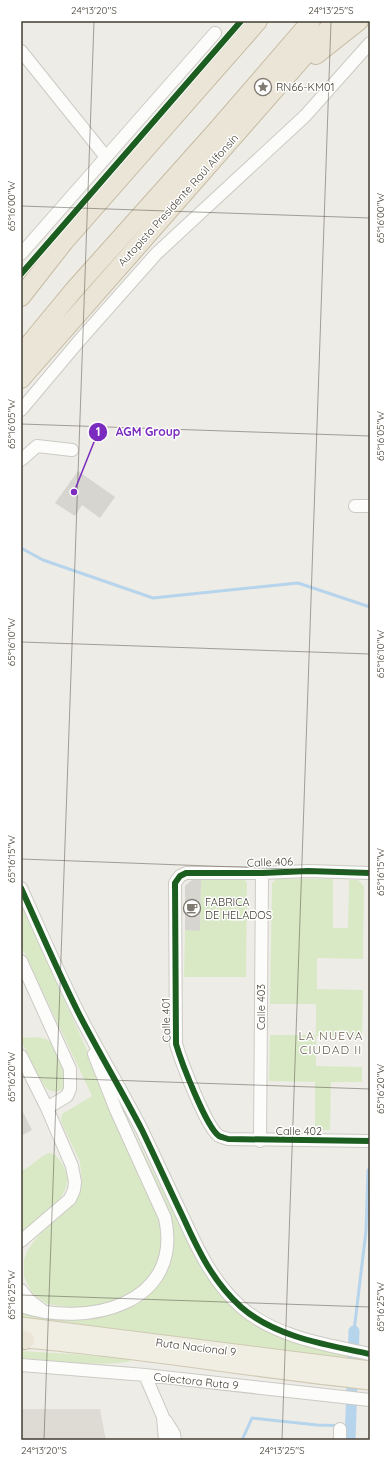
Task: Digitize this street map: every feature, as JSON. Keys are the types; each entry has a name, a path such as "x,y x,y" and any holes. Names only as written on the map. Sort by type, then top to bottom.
{"highway":[{"path":"21,297 64,242 258,21"},
{"name":"Autopista Presidente Raúl Alfonsín","path":"21,379 28,359 89,273 216,131 311,21"},
{"name":"Autopista Presidente Raúl Alfonsín","path":"28,359 280,85 335,21"},
{"path":"280,85 358,21"},
{"path":"21,389 28,359"}],"main road":[{"name":"Ruta Nacional 9","path":"22,1336 370,1369"},
{"name":"Ruta Nacional 9","path":"22,1336 249,1368 370,1382"}],"street":[{"path":"21,254 215,33"},
{"path":"21,410 79,341 156,254 305,116 370,43"},
{"path":"21,51 106,157"},
{"path":"21,460 37,446 72,450"},
{"path":"355,506 370,506"},
{"name":"Calle 406","path":"175,883 180,876 186,873 262,873 308,870 370,873"},
{"name":"Calle 403","path":"260,1141 262,873"},
{"name":"Calle 401","path":"175,883 176,1044 181,1060 210,1125 219,1136 228,1139"},
{"path":"21,888 79,1014 116,1110 166,1218 168,1246 162,1269 153,1282 134,1297 107,1310 90,1314 66,1314 45,1312 21,1306"},
{"path":"21,961 70,1069 70,1089 68,1096 47,1108"},
{"path":"79,1014 142,1130 202,1258 225,1292 242,1308 258,1318 292,1334 327,1345 370,1354"},
{"path":"21,1056 47,1108 72,1166 75,1182 74,1190 70,1199 57,1212 21,1241"},
{"name":"Calle 402","path":"228,1139 260,1141 370,1141"},
{"path":"21,1290 29,1300 45,1312"},
{"name":"Colectora Ruta 9","path":"21,1365 145,1375 370,1400"},
{"path":"145,1375 163,1417 174,1434 175,1440"},
{"path":"163,1417 165,1440"}],"shaded area":[{"path":"21,1409 100,1409 106,1440 21,1440"}],"green space":[{"path":"201,878 243,878 247,883 246,977 184,977 185,930 200,930"},
{"path":"276,879 333,879 333,928 348,928 349,880 358,880 364,886 363,959 317,958 317,989 363,990 362,1036 316,1036 316,1066 362,1067 362,1082 331,1082 330,1130 315,1130 315,1082 269,1081 270,1035 316,1035 316,1004 270,1004 272,883"},
{"path":"21,905 83,1041 131,1159 160,1222 162,1253 157,1267 147,1280 127,1296 87,1310 47,1304 32,1293 24,1277 24,1260 27,1251 38,1236 60,1216 75,1199 82,1183 80,1162 61,1122 62,1114 92,1096 21,946"},
{"path":"38,1037 46,1039 50,1042 67,1074 65,1087 61,1090 52,1091 44,1086 21,1041 21,1038"},
{"path":"118,1104 120,1104 201,1269 229,1303 343,1354 370,1362 21,1318 21,1311 63,1320 102,1317 139,1302 158,1285 165,1274 172,1252"},
{"path":"49,1153 54,1154 64,1166 67,1177 66,1188 52,1208 21,1234 21,1171"},
{"path":"21,1351 121,1357 132,1361 91,1364 21,1358"}],"building":[{"path":"78,471 115,497 100,518 82,505 75,516 55,503"},
{"name":"FABRICA DE HELADOS","path":"192,880 201,880 200,931 185,930 185,886"},
{"path":"21,1108 32,1130 21,1136"}],"waterway":[{"path":"21,548 43,560 153,598 298,583 370,607"},
{"path":"354,1331 366,1231 368,1170"},
{"path":"350,1440 354,1331"},
{"path":"242,1440 252,1418 317,1425 351,1426"}],"cycle path":[{"path":"21,274 241,21"},
{"path":"370,873 308,871 262,873 186,873 180,876 175,883 176,1044 194,1093 214,1130 219,1136 228,1139 370,1141"},
{"path":"21,888 56,967 79,1014 142,1130 207,1265 222,1287 241,1307 269,1326 285,1333 319,1343 370,1354"}],"place":[{"name":"RN66-KM01","path":"263,87"},
{"name":"AGM Group","path":"74,492"},
{"name":"FABRICA DE HELADOS","path":"192,908"}],"district":[{"name":"LA NUEVA CIUDAD II","path":"331,1043"}]}
